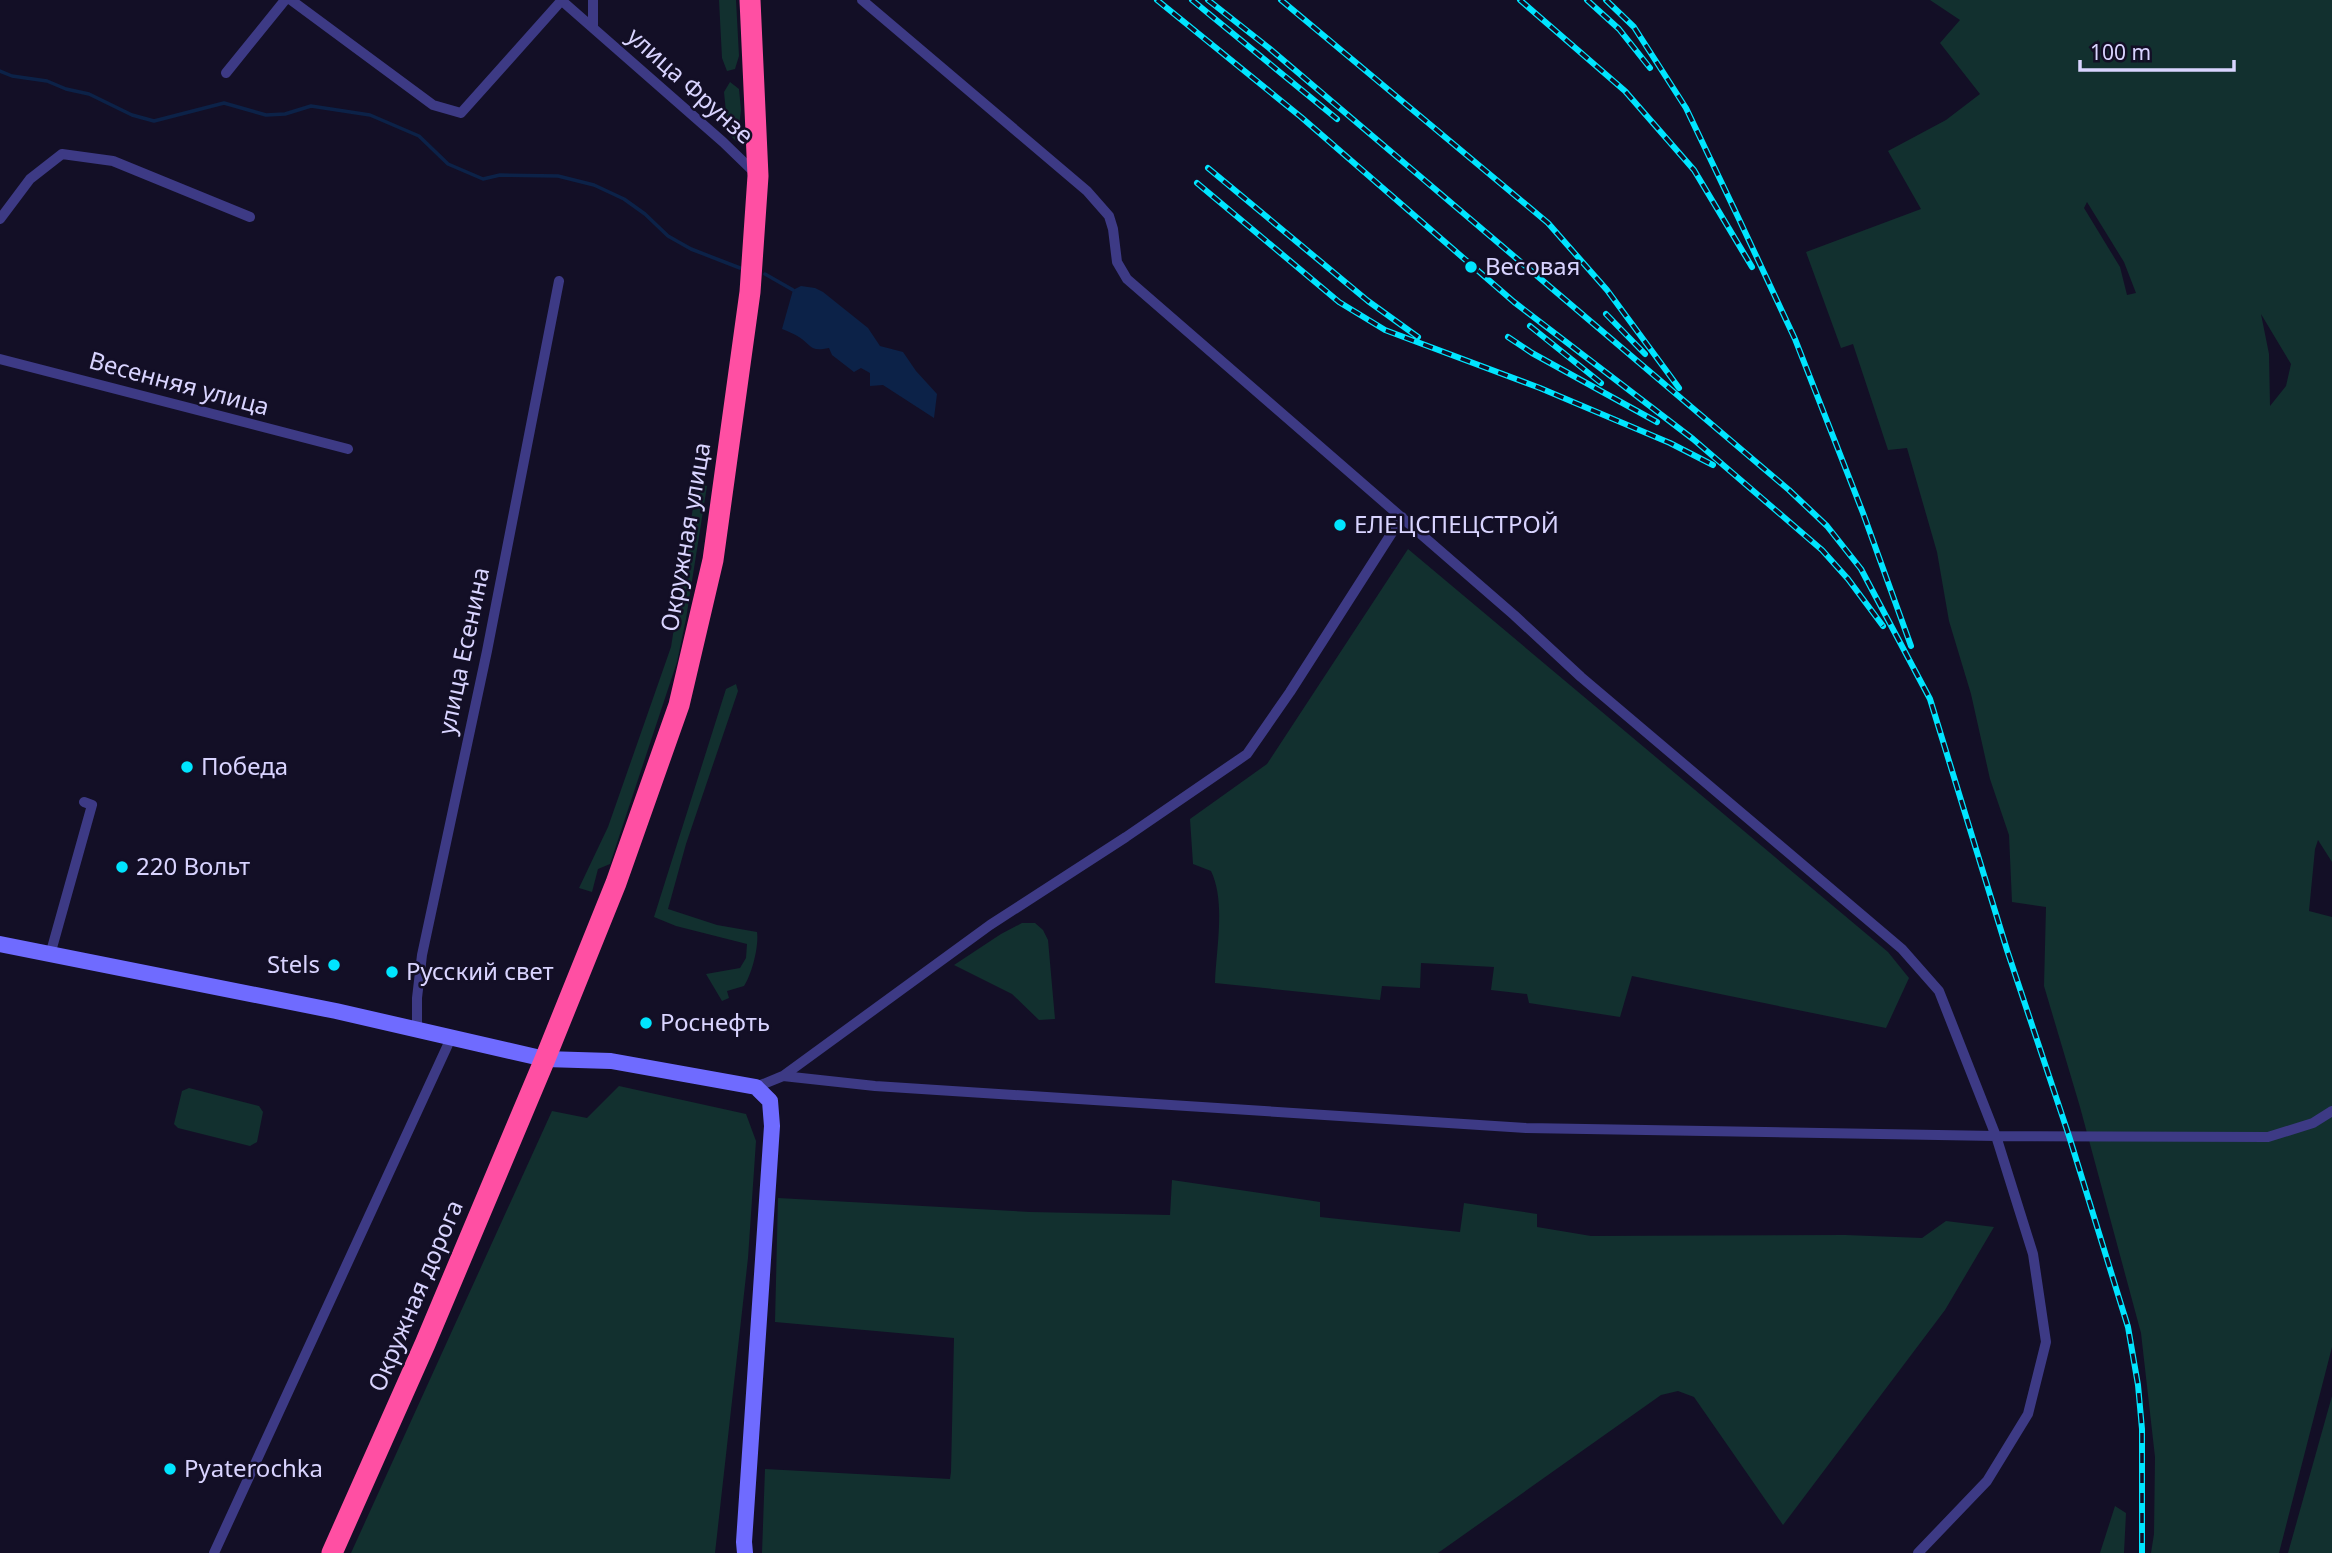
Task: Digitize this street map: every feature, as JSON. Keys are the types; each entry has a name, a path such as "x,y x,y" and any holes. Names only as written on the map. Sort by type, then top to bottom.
{"highway":[{"name":"Окружная улица","path":"544,1059 616,883 678,705 700,621 717,534 748,306 758,176 750,0"},
{"name":"Окружная дорога","path":"332,1553 425,1344 544,1059"}],"street":[{"path":"226,73 285,0"},
{"path":"291,0 433,105 461,113 561,0"},
{"name":"улица Фрунзе","path":"561,0 758,176"},
{"path":"593,0 593,27"},
{"path":"862,0 1087,191 1109,216 1117,262 1127,279 1514,615 1581,677 1902,949 1939,991 1996,1136 2033,1254 2046,1342 2028,1414 1987,1481 1919,1553"},
{"path":"0,219 30,179 62,154 113,161 250,217"},
{"name":"улица Есенина","path":"416,1030 422,955 487,651 559,281"},
{"name":"Весенняя улица","path":"0,359 348,449"},
{"path":"0,944 336,1012 544,1059 611,1062 756,1087 783,1076 990,925 1126,838 1247,754 1402,517"},
{"path":"50,955 92,805 84,802"},
{"path":"214,1553 452,1038"},
{"path":"783,1076 874,1086 1526,1128 1996,1136 2268,1137 2313,1123 2332,1111"},
{"path":"745,1553 772,1126 770,1101 756,1087"}],"green space":[{"path":"719,0 736,0 739,56 735,69 727,71 722,58"},
{"path":"1930,0 2332,0 2332,862 2318,840 2309,911 2332,917 2332,1347 2279,1553 2151,1553 2154,1534 2155,1457 2141,1333 2044,986 2046,907 2012,902 2009,835 1990,779 1971,694 1949,621 1937,552 1907,448 1888,450 1853,344 1841,348 1806,252 1921,209 1888,151 1946,120 1980,94 1940,43 1960,20","holes":["2087,202 2124,262 2136,293 2127,295 2120,267 2084,208","2261,314 2291,364 2286,386 2270,406 2269,354"]},
{"path":"730,82 739,89 741,110 737,142 728,133 724,92"},
{"path":"697,482 707,486 677,662 610,864 598,869 592,892 579,888 608,827 671,647"},
{"path":"1408,549 1888,952 1909,978 1886,1028 1632,976 1620,1017 1529,1003 1527,994 1491,990 1494,967 1421,963 1420,988 1382,986 1380,1000 1215,983 1219,926 1216,883 1211,871 1193,864 1190,819 1267,764"},
{"path":"736,684 738,691 686,844 668,909 717,925 757,932 756,952 747,981 744,986 727,991 729,998 722,1001 706,974 740,968 746,958 747,944 676,926 654,917 726,689"},
{"path":"1022,923 1035,923 1043,930 1048,940 1055,1019 1039,1020 1012,994 954,965"},
{"path":"619,1086 746,1114 756,1141 748,1258 715,1553 351,1553 552,1111 587,1118"},
{"path":"189,1088 259,1106 263,1112 257,1142 250,1146 178,1128 174,1124 182,1091"},
{"path":"1172,1180 1320,1202 1320,1217 1460,1232 1464,1203 1537,1214 1537,1227 1591,1236 1845,1235 1922,1238 1946,1221 1994,1227 1945,1310 1783,1525 1694,1397 1678,1391 1661,1395 1438,1553 762,1553 765,1469 950,1479 951,1472 954,1338 775,1322 778,1198 1030,1212 1170,1215"},
{"path":"2332,1396 2332,1553 2288,1553"},
{"path":"2115,1506 2126,1513 2124,1553 2100,1553"}],"water":[{"path":"801,286 823,292 868,328 880,346 903,352 937,394 934,418 883,385 870,386 870,373 861,368 854,372 832,355 829,348 814,349 799,337 782,329 793,290"}],"waterway":[{"path":"0,71 89,94 132,115 154,121 224,103 266,115 285,114 311,106 370,115 419,136 448,164 483,179 500,175 558,176 594,185 624,199 668,236 691,249 740,268"},
{"path":"765,274 793,290"}],"railway":[{"path":"1157,0 1301,117 1514,302 1693,439 1822,550 1848,579 1883,626"},
{"path":"1192,0 1337,119"},
{"path":"1208,0 1269,48 1789,490 1827,526 1861,569 1930,699 2128,1327 2142,1429 2142,1553"},
{"path":"1281,0 1548,223 1607,290 1679,388"},
{"path":"1520,0 1625,91 1694,170 1752,267"},
{"path":"1587,0 1619,29 1650,68"},
{"path":"1606,0 1634,27 1686,108 1738,217 1795,339 1863,513 1911,646"},
{"path":"1208,168 1368,301 1418,337"},
{"path":"1197,183 1339,302 1385,330 1540,388 1670,443 1713,465"},
{"path":"1606,314 1645,354"},
{"path":"1530,326 1601,383"},
{"path":"1508,337 1657,422"}],"place":[{"name":"Весовая","path":"1471,267"},
{"name":"ЕЛЕЦСПЕЦСТРОЙ","path":"1340,525"},
{"name":"Победа","path":"187,767"},
{"name":"220 Вольт","path":"122,867"},
{"name":"Stels","path":"334,965"},
{"name":"Русский свет","path":"392,972"},
{"name":"Роснефть","path":"646,1023"},
{"name":"Pyaterochka","path":"170,1469"}]}
